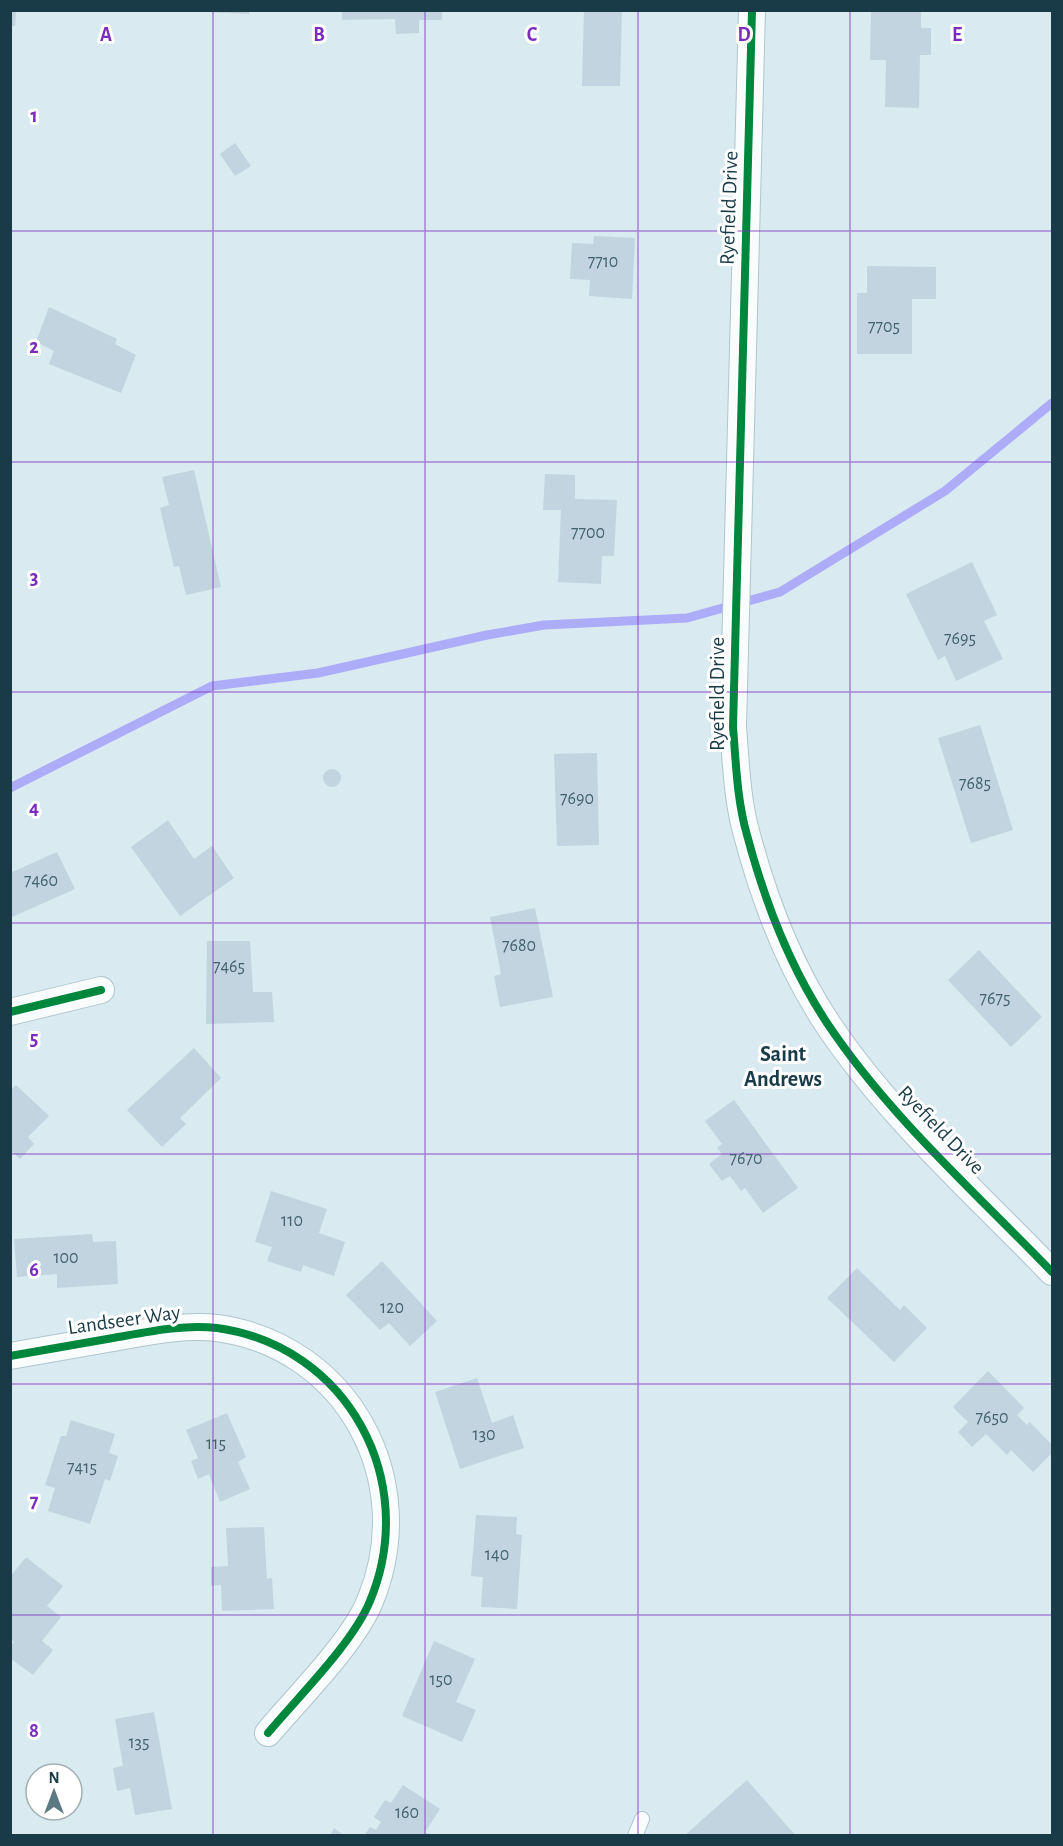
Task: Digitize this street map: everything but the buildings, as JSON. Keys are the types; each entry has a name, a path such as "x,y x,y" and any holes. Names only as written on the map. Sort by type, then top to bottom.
{"street":[{"name":"Ryefield Drive","path":"752,10 733,727 737,781 747,834 783,941 826,1022 883,1097 1053,1272"},
{"path":"10,1012 101,990"},
{"name":"Landseer Way","path":"10,1356 165,1328 216,1328 252,1336 286,1351 320,1374 348,1404 369,1438 384,1484 387,1528 382,1568 370,1603 353,1632 268,1734"}],"lane":[{"path":"635,1836 642,1819"}],"waterway":[{"path":"10,788 212,686 318,673 487,635 544,625 687,618 780,592 945,491 1052,403"}],"cycle path":[{"path":"752,10 733,727 737,781 744,822 770,908 801,979 827,1023 851,1057 905,1122 1052,1272"},
{"path":"10,1012 101,990"},
{"path":"10,1356 165,1329 217,1328 263,1340 303,1361 336,1391 361,1426 378,1467 386,1510 383,1556 370,1601 338,1652 268,1733"}],"district":[{"name":"Saint Andrews","path":"783,1066"}]}
